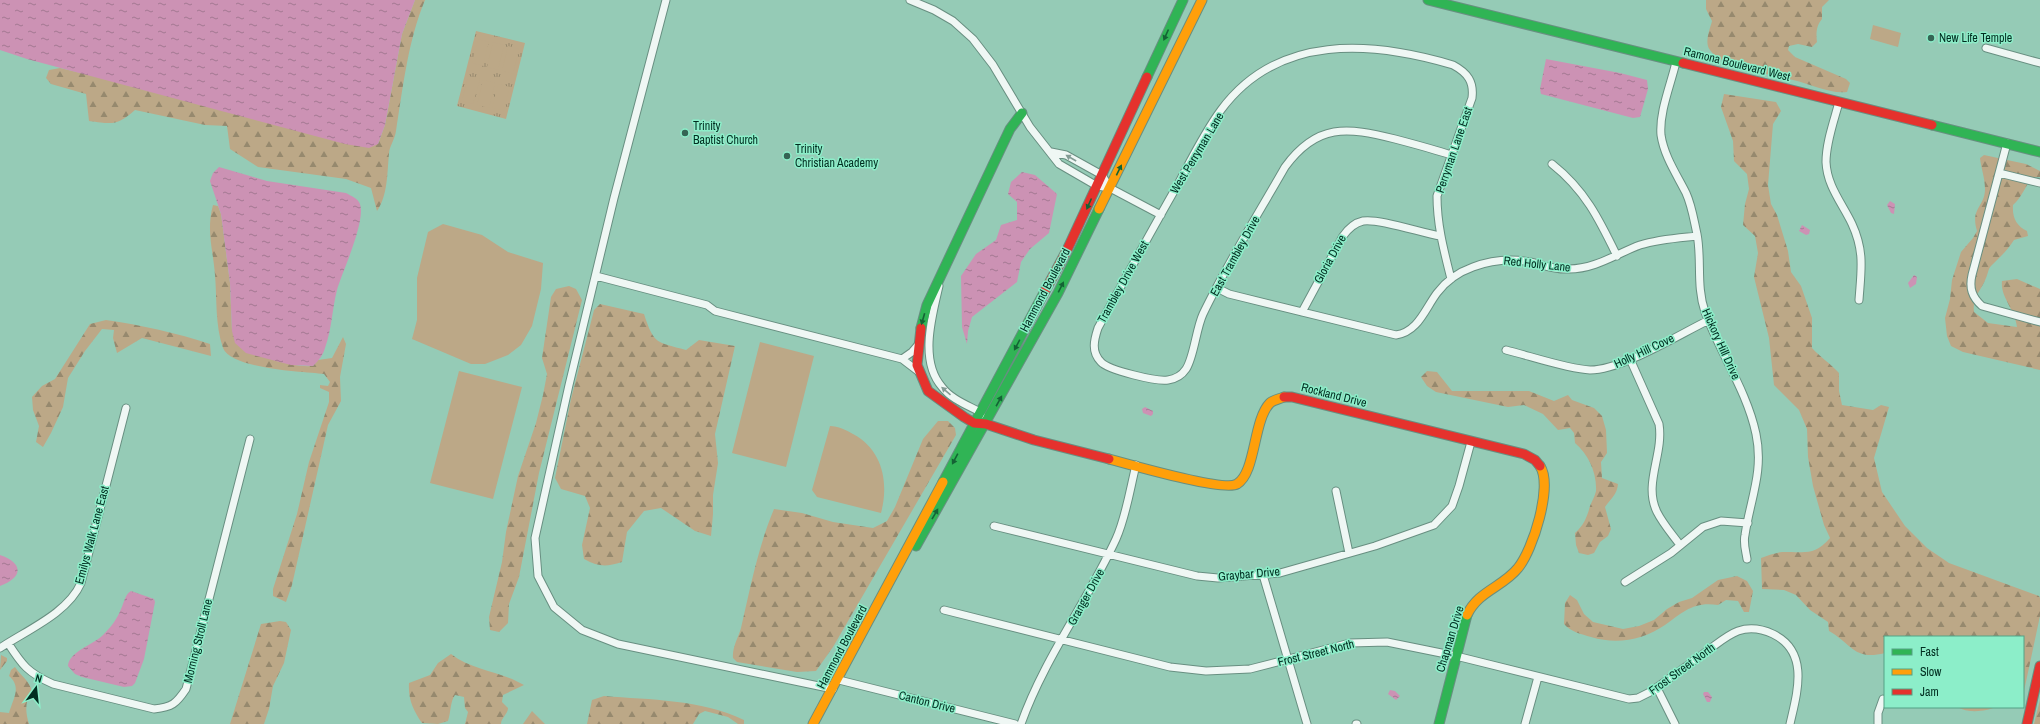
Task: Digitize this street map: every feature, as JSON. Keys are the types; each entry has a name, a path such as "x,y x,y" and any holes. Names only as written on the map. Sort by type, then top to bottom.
{"street":[{"path":"666,0 613,200 569,385 535,538 538,576 554,607 582,630 618,644 833,689"},
{"path":"910,0 934,10 953,21 973,39 993,65 1040,140 1059,164 1097,186 1110,188 1161,215"},
{"name":"Hammond Boulevard","path":"813,724 839,680 974,422 1000,379 1067,250 1183,0"},
{"name":"Hammond Boulevard","path":"890,582 911,554 930,522 1058,293 1202,0"},
{"name":"Ramona Boulevard West","path":"1428,0 2040,152"},
{"name":"West Perryman Lane","path":"1161,215 1222,109 1247,83 1271,67 1300,55 1325,49 1345,48 1385,50 1446,63 1463,71"},
{"path":"1986,48 2040,63"},
{"name":"Hickory Hill Drive","path":"1676,62 1662,118 1661,136 1664,148 1687,195 1697,236 1700,291 1709,320 1748,406 1757,438 1759,469 1756,490 1744,536 1747,559"},
{"name":"Perryman Lane East","path":"1451,279 1440,236 1437,214 1437,196 1472,98 1473,87 1471,80 1463,71"},
{"path":"1840,102 1827,151 1826,162 1829,178 1838,201 1852,224 1862,259 1862,280 1859,300"},
{"name":"Rockland Drive","path":"1022,113 1007,136 927,305 919,334 917,365 928,391 952,410 974,422 986,424 1034,440 1181,477 1227,486 1232,486 1242,479 1250,467 1264,411 1271,402 1284,397 1292,397 1528,456 1542,468"},
{"name":"East Trambley Drive","path":"1176,377 1186,368 1203,315 1217,288 1285,167 1299,150 1322,136 1336,131 1355,130 1433,149 1451,155"},
{"path":"2007,143 1970,283 1972,294 1982,306 2040,322"},
{"path":"1051,152 1066,155 1102,175 1110,188"},
{"path":"1552,164 1575,184 1591,205 1617,256"},
{"path":"1999,173 2040,183"},
{"name":"Trambley Drive West","path":"1161,215 1098,328 1094,340 1095,352 1101,363 1116,369 1152,379 1168,380 1176,377"},
{"name":"Gloria Drive","path":"1302,312 1343,236 1350,227 1357,223 1374,221 1440,236"},
{"name":"Red Holly Lane","path":"1217,288 1229,294 1389,335 1400,335 1415,326 1436,294 1451,279 1472,267 1494,261 1514,260 1568,270 1591,266 1657,240 1697,236"},
{"path":"943,271 934,306 929,350 933,373 941,387 954,398 980,412 986,424"},
{"path":"596,276 707,305 715,311 902,359 921,374"},
{"name":"Holly Hill Cove","path":"1506,350 1589,370 1612,367 1709,320"},
{"path":"902,359 912,352 918,345"},
{"path":"1630,359 1659,424 1660,444 1653,477 1653,501 1662,521 1680,545"},
{"name":"Emilys Walk Lane East","path":"0,648 66,606 76,594 126,408"},
{"name":"Morning Stroll Lane","path":"8,643 23,665 37,677 53,684 154,709 169,707 178,701 186,689 250,439"},
{"name":"Graybar Drive","path":"994,526 1197,576 1218,578 1280,573 1415,533 1434,525 1452,506 1471,442"},
{"name":"Granger Drive","path":"1021,724 1035,690 1117,537 1136,465"},
{"name":"Chapman Drive","path":"1440,724 1467,615 1475,601 1483,592 1511,575 1525,558 1546,484 1542,468"},
{"path":"1336,491 1349,553"},
{"path":"1625,582 1680,545 1695,532 1721,521 1748,523"},
{"path":"1263,575 1307,724"},
{"name":"Frost Street North","path":"944,610 1170,667 1190,670 1250,669 1350,643 1373,641 1402,644 1456,656 1629,699 1644,696 1657,688 1731,634 1747,629 1763,630 1776,635 1785,642 1797,661 1799,686 1790,724"},
{"path":"2027,724 2040,666"},
{"path":"1525,724 1538,677"},
{"name":"Canton Drive","path":"839,680 1015,724"},
{"path":"1657,688 1675,724"},
{"path":"1878,724 1878,713 1883,699"}],"green space":[{"path":"415,0 425,0 410,48 395,134 389,151 385,191 381,205 377,211 371,188 346,179 258,167 230,149 227,126 205,125 135,110 124,119 114,123 89,121 86,94 51,84 46,78 49,70 60,68 378,144 385,125 402,34"},
{"path":"1706,0 1829,0 1822,7 1822,19 1817,30 1817,42 1812,47 1798,44 1789,46 1788,50 1795,57 1846,79 1850,83 1847,92 1834,92 1800,82 1748,70 1716,56 1708,47 1708,36 1712,21 1706,9"},
{"path":"1873,25 1901,33 1898,47 1870,39"},
{"path":"476,31 525,43 506,119 457,106"},
{"path":"478,39 489,42 483,66 472,63"},
{"path":"493,42 504,45 498,70 487,67"},
{"path":"508,46 519,49 513,74 502,71"},
{"path":"468,76 480,79 473,104 462,101"},
{"path":"483,80 495,83 489,108 477,105"},
{"path":"498,84 510,87 504,111 492,108"},
{"path":"1724,94 1776,102 1781,111 1773,124 1768,185 1771,204 1777,215 1788,251 1791,272 1801,286 1812,318 1812,348 1839,373 1839,391 1842,405 1873,410 1881,405 1889,407 1874,458 1882,492 1905,526 1927,548 1949,563 2039,596 2040,616 2024,691 2024,636 1884,636 1884,653 1866,655 1854,650 1829,631 1828,622 1810,610 1796,595 1784,590 1762,589 1761,558 1782,552 1813,551 1819,548 1830,538 1824,525 1813,486 1808,457 1807,429 1799,410 1774,385 1769,338 1754,277 1758,253 1755,236 1743,225 1745,204 1749,189 1747,174 1734,161 1733,141 1721,107"},
{"path":"1984,155 2026,164 2040,171 2040,177 2032,177 2013,205 2014,218 2020,227 2027,231 2028,236 2014,240 2006,251 1990,267 1974,302 1974,312 1988,323 2017,327 2014,314 2003,292 2002,281 2017,279 2040,289 2040,370 1963,352 1951,346 1947,336 1945,318 1950,299 1952,280 1961,252 1977,231 1975,217 1976,212 1983,200 1985,189 1980,158"},
{"path":"213,205 218,206 221,214 230,283 232,331 270,356 280,361 301,366 313,366 318,360 332,358 343,337 346,344 340,377 341,401 328,425 292,585 286,602 273,596 273,589 297,514 309,462 329,402 329,392 320,388 320,385 328,386 330,382 324,374 269,368 239,361 229,355 223,348 217,321 215,275 210,232"},
{"path":"443,224 482,235 508,252 543,263 541,289 532,326 521,345 508,355 485,364 471,364 412,339 417,320 417,278 428,232"},
{"path":"569,286 576,289 582,300 539,473 519,577 509,604 508,623 499,632 490,630 489,617 502,562 506,532 518,476 536,423 543,395 547,374 542,358 551,297 556,289"},
{"path":"600,304 644,314 647,324 654,337 658,341 669,345 686,350 699,340 735,346 715,434 718,463 713,495 711,536 695,531 661,508 644,511 627,532 622,562 611,565 598,565 584,559 582,545 590,508 585,496 561,489 555,478 571,399 594,310"},
{"path":"106,320 132,324 185,336 210,344 211,356 142,338 117,353 113,338 114,330 102,329 85,351 68,378 63,407 43,447 36,442 39,426 33,410 32,397 42,386 55,379 90,324"},
{"path":"760,342 814,356 786,467 732,453"},
{"path":"459,371 522,387 493,499 430,483"},
{"path":"1427,371 1437,372 1452,391 1529,391 1554,401 1568,395 1572,400 1594,408 1602,416 1606,430 1607,453 1601,462 1602,478 1618,484 1615,494 1605,507 1611,529 1608,536 1600,542 1594,553 1588,555 1579,553 1576,545 1575,533 1581,527 1586,517 1596,493 1596,484 1591,464 1584,452 1575,443 1574,433 1570,428 1558,430 1543,414 1524,405 1508,407 1436,392 1427,386 1421,377"},
{"path":"938,421 948,421 955,428 956,435 833,647 816,671 797,672 737,662 733,658 734,647 741,628 759,553 774,509 802,513 833,522 873,528 887,521 895,507 923,439"},
{"path":"830,426 853,434 871,449 877,458 884,479 881,513 817,497 812,490"},
{"path":"1737,576 1747,581 1753,591 1749,612 1744,612 1738,601 1726,600 1718,605 1710,604 1695,606 1657,630 1630,640 1620,641 1610,641 1584,635 1573,631 1564,624 1565,603 1570,595 1577,600 1584,614 1593,622 1623,629 1639,626 1654,620 1667,609 1679,602 1692,598 1718,580"},
{"path":"280,621 286,622 291,630 284,663 273,686 269,709 264,724 230,724 261,624"},
{"path":"451,654 468,664 515,680 524,685 503,695 502,702 508,708 501,724 465,724 468,712 465,708 464,697 455,695 452,701 448,721 438,724 422,723 412,704 409,694 409,683 430,675 438,663"},
{"path":"1,655 7,658 7,661 0,670"},
{"path":"15,667 27,681 32,691 26,706 29,724 0,724 0,712 9,713 14,698 16,689 15,684 9,676 11,670"},
{"path":"604,696 693,704 727,713 744,720 744,724 738,724 728,717 705,711 699,714 693,724 587,724 592,700"},
{"path":"2040,700 2040,724 2034,724"},
{"path":"1959,708 1993,708 1976,711"},
{"path":"532,711 545,724 523,724"}],"water":[{"path":"0,0 415,0 402,34 385,125 378,144 369,148 345,144 27,59 0,50"},
{"path":"1546,59 1620,73 1647,80 1648,89 1640,117 1633,118 1541,94 1540,89"},
{"path":"219,167 267,181 346,193 358,200 360,204 360,222 353,247 337,290 327,341 322,355 313,366 291,365 246,353 235,343 232,331 230,283 221,214 210,181 213,173"},
{"path":"1022,172 1035,175 1057,194 1049,233 1030,249 1021,262 1017,282 972,317 968,331 967,344 962,327 961,276 976,254 996,240 1001,225 1017,220 1017,202 1008,194 1011,182"},
{"path":"1890,201 1895,204 1894,214 1891,213 1887,205"},
{"path":"1802,225 1810,230 1809,234 1806,235 1799,231"},
{"path":"1914,275 1917,277 1916,284 1910,288 1908,283"},
{"path":"1145,407 1153,411 1151,416 1143,413 1142,409"},
{"path":"0,555 13,562 18,570 17,574 13,578 0,586"},
{"path":"131,591 154,599 155,602 144,659 135,683 132,686 124,687 75,674 68,666 69,661 77,652 100,638 109,629 118,616 126,596"},
{"path":"1390,690 1395,691 1400,696 1396,700 1388,694"},
{"path":"1704,692 1708,692 1712,697 1710,702 1707,702 1703,694"}],"traffic: fast":[{"path":"1147,77 1183,0"},
{"path":"1428,0 1683,63"},
{"path":"921,328 927,305 1010,129 1022,113"},
{"path":"1932,125 2040,152"},
{"path":"916,546 1058,293 1099,209"},
{"path":"943,482 1045,291"},
{"path":"1439,724 1467,615"}],"traffic: slow":[{"path":"1099,209 1202,0"},
{"path":"1109,459 1196,481 1214,484 1237,484 1243,478 1248,469 1264,411 1271,402 1284,397"},
{"path":"1467,615 1478,600 1505,580 1518,568 1530,547 1540,518 1543,502 1543,475 1540,466"},
{"path":"813,724 943,482"}],"traffic: jam":[{"path":"1683,63 1932,125"},
{"path":"1045,291 1067,250 1147,77"},
{"path":"921,328 917,365 928,391 964,417 974,423 986,424 1034,440 1109,459"},
{"path":"1284,397 1292,397 1524,454 1535,460 1540,466"},
{"path":"2027,724 2040,666"}],"place":[{"name":"New Life Temple","path":"1931,38"},
{"name":"Trinity Baptist Church","path":"685,133"},
{"name":"Trinity Christian Academy","path":"787,156"}]}
